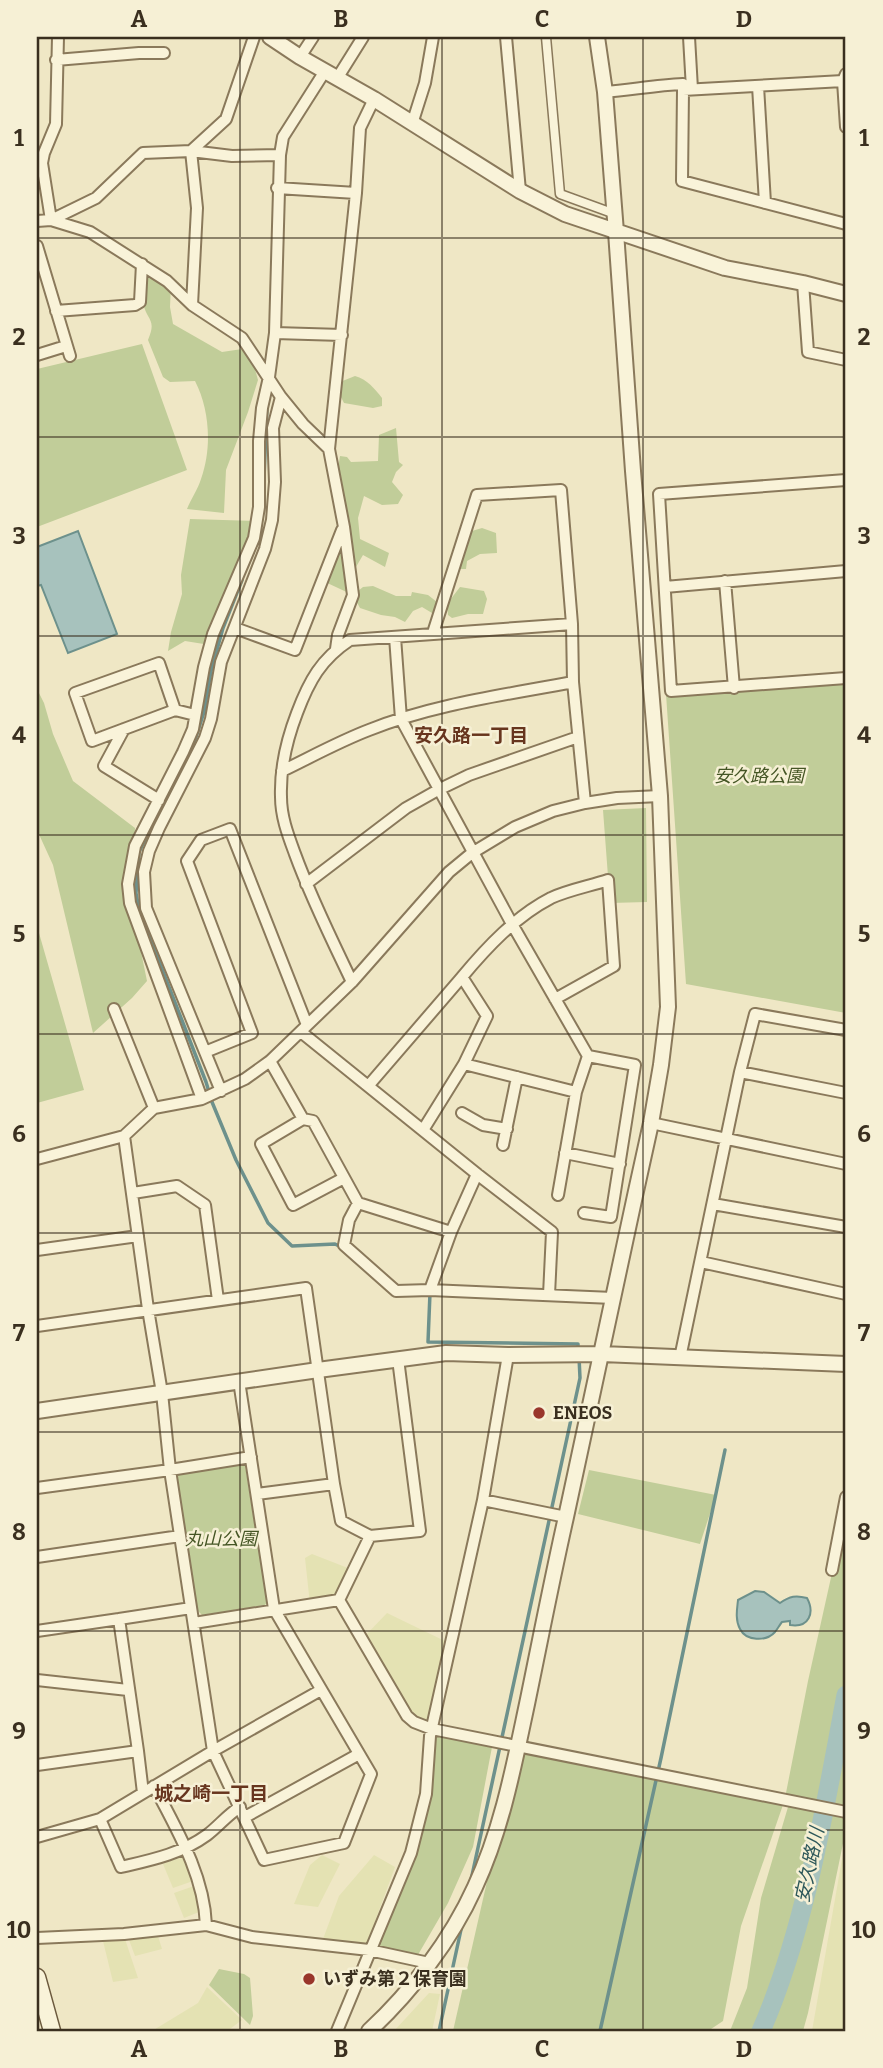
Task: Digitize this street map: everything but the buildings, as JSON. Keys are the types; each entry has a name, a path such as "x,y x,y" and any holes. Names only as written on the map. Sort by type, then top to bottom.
{"main road":[{"path":"37,1977 49,2029"}],"street":[{"path":"51,220 42,163 56,124 58,37"},
{"path":"191,151 226,119 254,37"},
{"path":"270,37 520,191 565,214 725,268 846,294"},
{"path":"300,57 313,37"},
{"path":"202,1100 130,903 128,884 135,846 193,729 213,634 254,538 259,507 262,408 275,333 277,188 283,136 363,37"},
{"path":"412,124 425,83 433,37"},
{"path":"506,37 520,191"},
{"path":"546,37 559,194 615,214"},
{"path":"369,2031 429,1963 461,1916 498,1827 518,1745 651,1123 668,1007 660,796 605,92 597,37"},
{"path":"689,37 682,181 846,224"},
{"path":"57,60 164,53"},
{"path":"687,90 845,78 846,127"},
{"path":"605,92 639,89 651,85 683,84 687,90"},
{"path":"758,86 765,202"},
{"path":"336,649 338,635 353,595 344,527 329,449 356,193 360,128 374,99"},
{"path":"191,151 197,208 192,305"},
{"path":"37,222 51,220 96,198 142,153 191,151 232,156 279,155"},
{"path":"277,188 356,193"},
{"path":"51,220 90,232 142,264 167,281 192,305 242,338 281,397 303,424 329,449"},
{"path":"37,246 68,351 37,355"},
{"path":"56,311 135,305 140,302 142,264"},
{"path":"803,283 808,352 846,360"},
{"path":"275,333 342,335"},
{"path":"221,1091 146,908 144,872 149,850 159,828 205,738 221,662 265,549 272,520 275,482 274,428 281,397"},
{"path":"846,480 659,494 671,691 846,678"},
{"path":"433,634 477,495 561,490 572,624 573,682 585,803"},
{"path":"235,628 295,650 344,527"},
{"path":"665,587 846,572"},
{"path":"236,579 252,585"},
{"path":"724,581 734,688"},
{"path":"352,982 306,884 284,822 282,771 295,719 306,689 324,661 350,640 572,624"},
{"path":"395,637 401,719 472,853 588,1056 576,1092 558,1195"},
{"path":"175,710 159,663 75,693 92,741 175,710 195,715"},
{"path":"282,771 368,730 401,719 447,706 573,682"},
{"path":"124,729 104,766 159,800"},
{"path":"306,884 406,808 438,790 469,775 578,737"},
{"path":"37,1159 124,1136 154,1108 202,1100 245,1079 270,1061 352,982 449,872 472,853 515,827 553,811 585,803 660,796"},
{"path":"148,821 159,828"},
{"path":"205,1052 252,1033 187,861 201,840 230,829 304,1028 423,1130 552,1232 549,1294"},
{"path":"369,1085 484,949 512,925 551,898 608,880 614,966 555,999"},
{"path":"423,1130 464,1064 487,1016 462,977"},
{"path":"114,1009 154,1108"},
{"path":"680,1357 740,1072 755,1014 846,1030"},
{"path":"584,1213 611,1217 635,1065 588,1056"},
{"path":"270,1061 303,1119"},
{"path":"464,1064 576,1092"},
{"path":"740,1072 846,1093"},
{"path":"503,1145 517,1077"},
{"path":"463,1113 483,1125 507,1129"},
{"path":"344,1178 293,1205 261,1144 303,1119 313,1121 358,1203 451,1232"},
{"path":"651,1123 846,1164"},
{"path":"124,1136 212,1751 264,1860 344,1843 371,1773 274,1609 239,1381"},
{"path":"565,1153 620,1164"},
{"path":"430,1290 451,1232 477,1174"},
{"path":"133,1193 177,1186 205,1205 218,1300"},
{"path":"358,1203 349,1220 344,1245 396,1291 613,1298"},
{"path":"713,1204 846,1227"},
{"path":"37,1250 138,1236"},
{"path":"701,1262 846,1294"},
{"path":"37,1326 306,1288 341,1521 370,1536 420,1531 398,1359"},
{"path":"37,1410 446,1353 602,1354 846,1364"},
{"path":"337,2031 411,1853 426,1794 430,1735 484,1500 508,1355"},
{"path":"37,1488 251,1457"},
{"path":"257,1494 334,1484"},
{"path":"832,1570 846,1497"},
{"path":"484,1500 566,1517"},
{"path":"37,1557 180,1536"},
{"path":"339,1600 370,1536"},
{"path":"194,1623 339,1600"},
{"path":"339,1600 407,1716 414,1722 432,1729 846,1812"},
{"path":"37,1631 191,1608"},
{"path":"119,1619 142,1793"},
{"path":"37,1680 128,1690"},
{"path":"37,1837 100,1819 212,1751 321,1690"},
{"path":"37,1765 138,1751"},
{"path":"100,1819 121,1867 178,1853 216,1828 224,1817 242,1812 359,1754"},
{"path":"154,1786 186,1848 205,1905 206,1925"},
{"path":"37,1938 124,1934 206,1925 252,1937 369,1950 429,1963"}],"shaded area":[{"path":"312,1554 353,1570 339,1600 310,1604 305,1558"},
{"path":"387,1613 451,1644 432,1729 414,1722 362,1639"},
{"path":"846,1836 846,2031 812,2031"},
{"path":"322,1855 340,1864 318,1907 294,1904 310,1865"},
{"path":"374,1855 395,1867 366,1946 323,1939 339,1896"},
{"path":"184,1856 193,1881 173,1888 163,1864"},
{"path":"194,1886 204,1910 184,1918 174,1893"},
{"path":"158,1936 162,1949 135,1956 129,1940"},
{"path":"125,1939 138,1978 113,1982 103,1941"},
{"path":"207,1987 242,2020 227,2031 152,2031 198,2003"},
{"path":"429,1993 440,1994 432,2031 394,2031"}],"green space":[{"path":"142,264 171,284 170,307 173,324 222,352 249,348 258,380 226,470 224,513 187,509 200,483 207,455 208,429 204,404 195,381 170,382 163,377 148,340 152,328 143,303"},
{"path":"142,344 187,470 37,527 37,369"},
{"path":"355,376 374,388 382,398 382,406 373,408 344,403 339,393 340,382"},
{"path":"396,428 399,462 403,465 392,482 403,495 398,504 382,505 364,496 358,518 360,539 389,553 385,567 363,555 353,572 353,595 323,581 344,527 337,475 340,456 347,457 351,462 378,461 379,435"},
{"path":"190,519 256,521 246,556 226,588 215,614 210,645 185,641 168,651 182,594 181,575"},
{"path":"482,528 496,533 497,553 480,554 467,561 466,569 457,569 472,531"},
{"path":"373,586 396,596 411,596 412,592 428,595 437,602 432,613 422,607 413,611 405,622 360,608 353,595 363,587"},
{"path":"460,587 484,591 487,599 483,614 452,618 448,615 447,604"},
{"name":"安久路公園","path":"846,680 846,1013 686,984 666,694"},
{"path":"37,689 73,781 135,828 132,908 147,981 93,1033 53,865 37,830"},
{"path":"646,808 647,902 610,903 603,810"},
{"path":"37,926 84,1090 37,1103"},
{"name":"丸山公園","path":"240,1462 245,1465 267,1602 265,1605 202,1615 198,1611 176,1477 179,1472"},
{"path":"589,1470 716,1495 700,1544 578,1514"},
{"path":"846,1510 846,1829 803,2031 730,2031 747,1988 761,1898 788,1807 785,1799 741,1926 723,2021 708,2031 453,2031 518,1745 785,1798"},
{"path":"439,1735 492,1747 473,1847 448,1903 415,1960 374,1951 419,1823 430,1736"},
{"path":"219,1969 244,1974 250,1978 253,2016 250,2025 209,1985"}],"water":[{"path":"78,531 117,634 68,653 41,585 37,586 37,547"},
{"path":"755,1591 764,1592 780,1603 793,1597 807,1598 809,1618 797,1625 790,1625 790,1621 782,1622 775,1632 767,1637 756,1639 747,1636 737,1622 738,1600"}],"waterway":[{"path":"264,478 267,406"},
{"path":"242,580 223,628 195,740 139,852 136,893 139,910 212,1102 236,1160 268,1223 292,1246 335,1244 341,1247"},
{"path":"428,1293 428,1342 578,1344 578,1350"},
{"path":"471,1880 580,1378 579,1357"},
{"path":"600,2031 661,1758 725,1450"},
{"name":"安久路川","path":"761,2031 790,1951 813,1866 846,1695"},
{"path":"439,2031 462,1925"}],"place":[{"name":"ENEOS","path":"539,1413"},
{"name":"いずみ第２保育園","path":"309,1979"}],"district":[{"name":"安久路一丁目","path":"471,735"},
{"name":"城之崎一丁目","path":"211,1793"}]}
